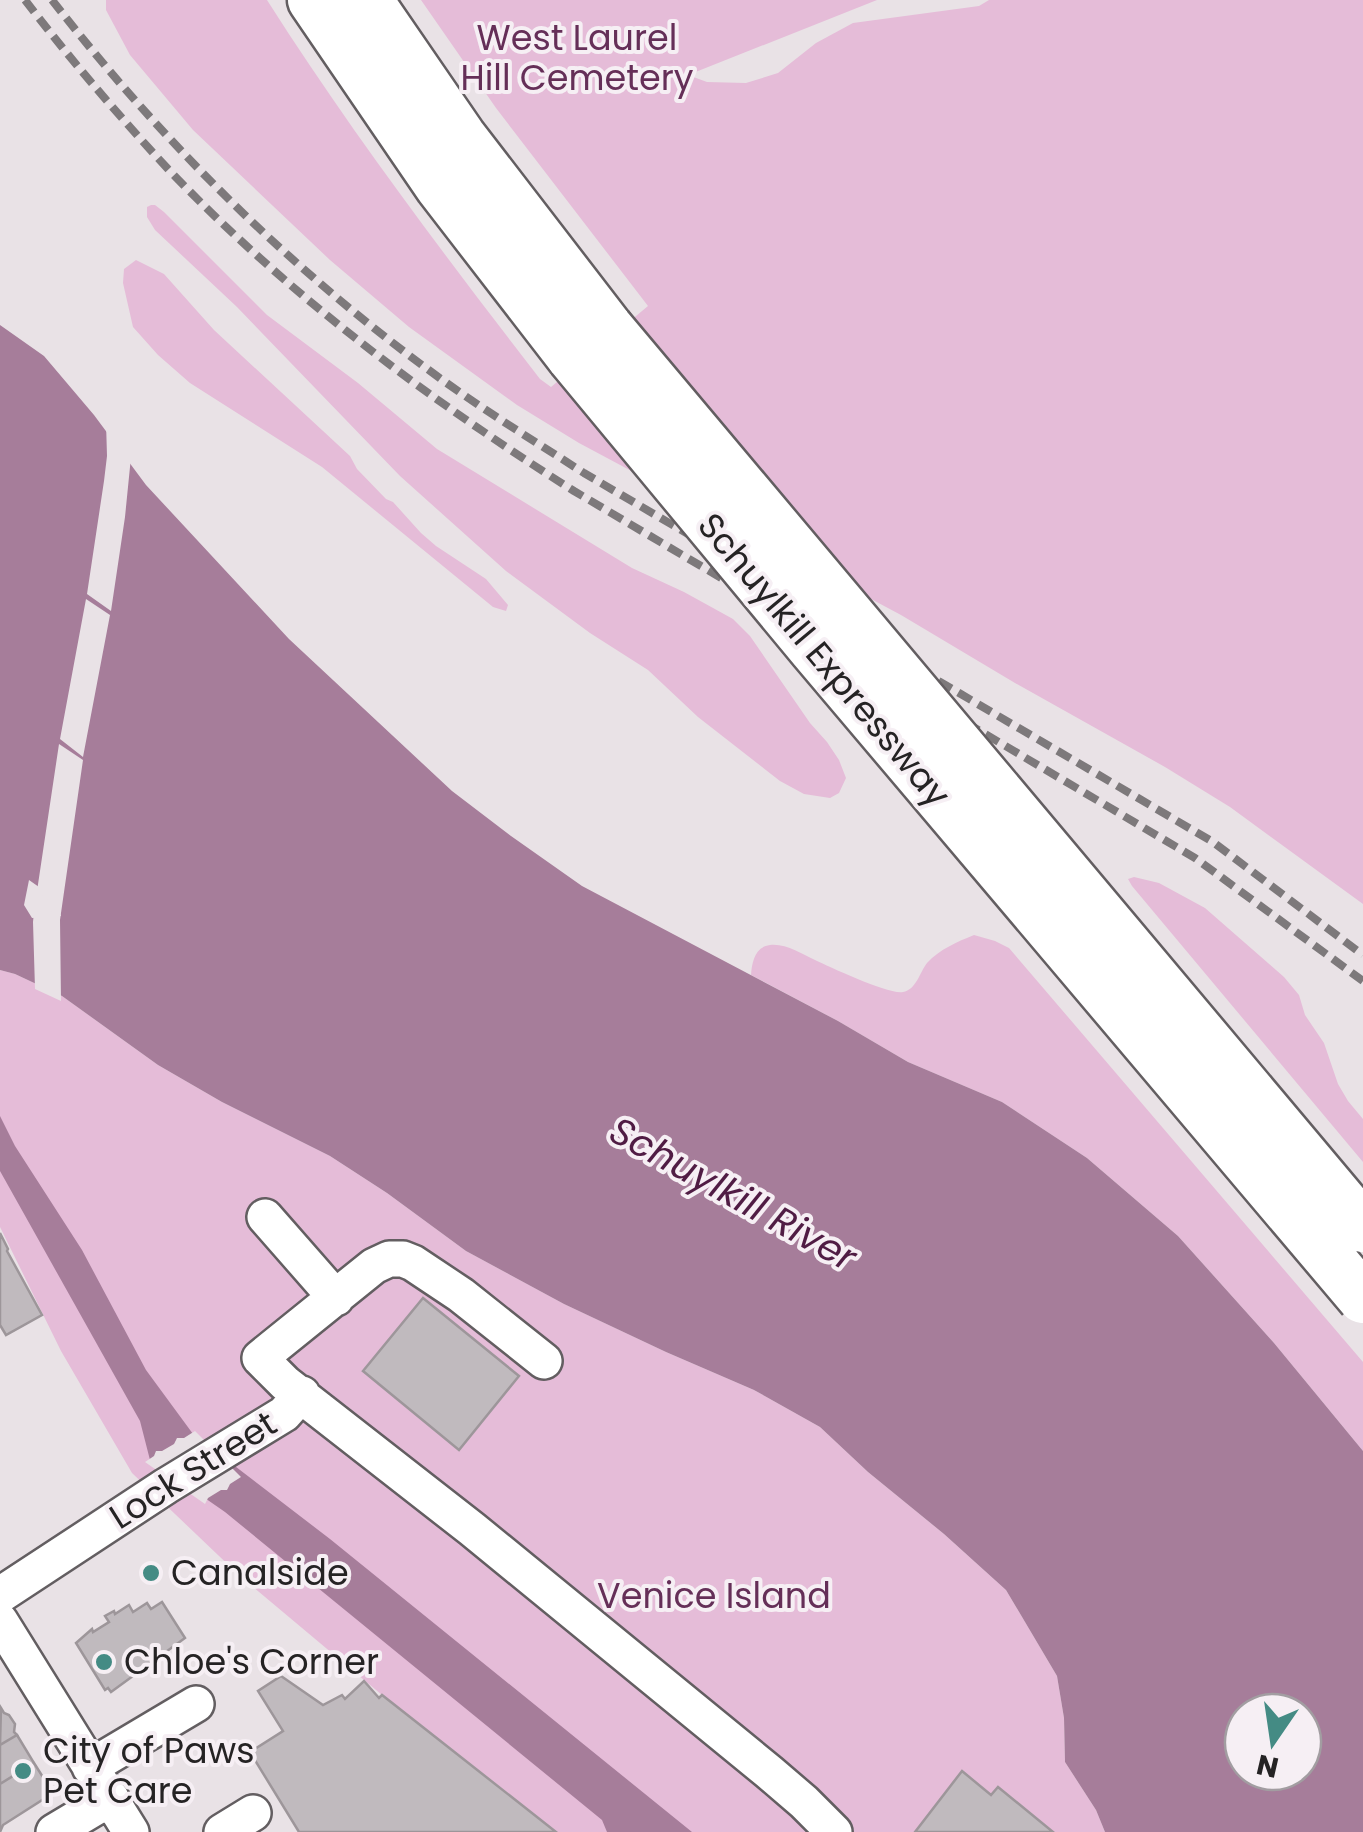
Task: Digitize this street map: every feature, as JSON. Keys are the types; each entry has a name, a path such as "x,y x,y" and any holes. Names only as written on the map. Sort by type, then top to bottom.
{"highway":[{"name":"Schuylkill Expressway","path":"313,0 440,186 590,342 1363,1227"},
{"name":"Schuylkill Expressway","path":"368,0 462,136 590,342 814,649 1363,1298"}],"street":[{"path":"265,1216 336,1298"},
{"path":"302,1394 260,1358 374,1266 389,1259 413,1263 544,1361"},
{"name":"Lock Street","path":"0,1595 284,1414 302,1394 769,1772 834,1832"},
{"path":"0,1622 131,1832"},
{"path":"90,1768 196,1704"},
{"path":"54,1832 110,1798"},
{"path":"222,1832 253,1813"}],"green space":[{"name":"West Laurel Hill Cemetery","path":"106,0 267,0 399,193 540,379 551,387 648,306 496,108 421,0 877,0 688,75 707,82 746,83 778,73 816,43 853,23 979,6 989,0 1363,0 1363,904 1230,807 1165,767 901,615 579,443 517,405 409,327 330,260 193,130 130,55 106,10"},
{"path":"151,205 164,212 267,315 437,449 632,568 733,619 750,636 839,760 846,778 839,793 830,798 804,794 780,781 698,717 648,670 506,571 400,476 237,307 155,230 147,217 147,207"},
{"path":"136,260 164,274 214,330 350,456 357,469 421,533 486,579 508,605 506,611 493,607 322,467 190,383 158,355 133,327 123,283 124,269"},
{"path":"1128,879 1159,883 1205,908 1284,977 1299,995 1305,1015 1324,1043 1338,1084 1363,1119 1363,1162 1132,886"},
{"path":"974,935 1009,948 1363,1362 1363,1451 1178,1236 1087,1158 1002,1102 908,1062 751,975 758,952 765,946 776,945 873,985 903,992 911,988 937,954"},
{"name":"Venice Island","path":"0,970 62,996 158,1065 330,1156 466,1251 564,1304 754,1390 820,1427 1006,1590 1057,1676 1064,1718 1065,1762 1096,1810 1105,1832 556,1832 382,1695 240,1576 132,1473 61,1351 0,1227"}],"water":[{"name":"Schuylkill River","path":"0,325 44,356 146,485 289,639 452,791 582,886 908,1062 1002,1102 1087,1158 1178,1236 1363,1451 1363,1832 1105,1832 1096,1810 1065,1762 1064,1718 1057,1676 1006,1590 820,1427 754,1390 564,1304 466,1251 330,1156 222,1102 158,1065 62,996 0,970","holes":["29,880 56,899 61,916 32,918 24,905"]},
{"path":"0,1116 82,1250 146,1370 193,1434 330,1539 692,1832 607,1832 602,1820 225,1512 150,1460 140,1421 0,1171"}],"pier":[{"path":"106,422 131,457 111,611 87,594 107,456"},
{"path":"86,599 110,615 83,757 60,739"},
{"path":"59,744 83,760 60,920 61,1001 35,989 33,922 34,912 55,911 52,903 37,891"},
{"path":"195,1431 241,1477 205,1504 145,1462 156,1451"}],"building":[{"path":"0,1233 42,1315 6,1335 0,1325"},
{"path":"423,1298 519,1376 459,1450 363,1371"},
{"path":"162,1602 185,1638 111,1692 105,1690 76,1643 92,1629 93,1632 109,1622 105,1616 114,1611 115,1614 129,1605 133,1612 147,1603 151,1609"},
{"path":"281,1676 323,1705 342,1695 345,1699 364,1681 379,1698 382,1695 556,1832 299,1832 250,1752 283,1731 258,1691"},
{"path":"1,1708 15,1724 17,1735 0,1745"},
{"path":"17,1735 34,1763 0,1784 0,1745"},
{"path":"34,1763 53,1793 3,1825 0,1832 0,1784"},
{"path":"962,1771 991,1795 998,1787 1053,1832 915,1832"}],"railway":[{"path":"25,0 113,107 214,215 311,302 413,382 574,491 1195,858 1363,981"},
{"path":"52,0 136,101 226,197 323,286 426,368 584,473 1213,842 1363,955"}],"place":[{"name":"Canalside","path":"151,1573"},
{"name":"Chloe's Corner","path":"104,1662"},
{"name":"City of Paws Pet Care","path":"23,1771"}]}
